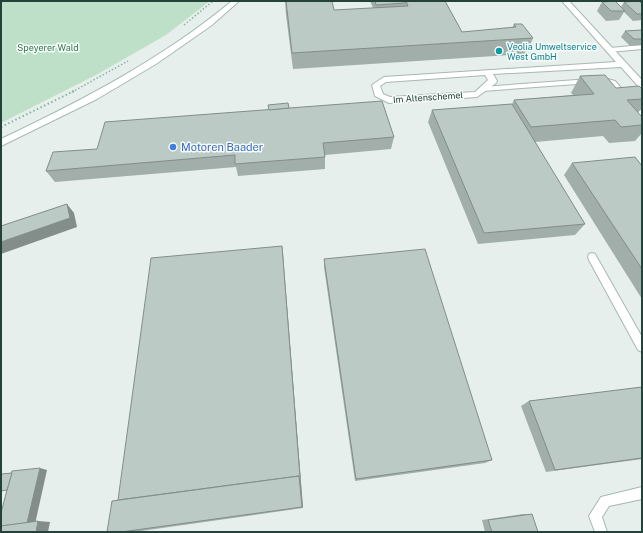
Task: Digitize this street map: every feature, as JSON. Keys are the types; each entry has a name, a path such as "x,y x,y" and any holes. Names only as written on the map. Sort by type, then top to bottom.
{"street":[{"path":"1,142 70,109 130,76 195,34 236,1"},
{"path":"565,1 642,85"},
{"name":"Im Altenschemel","path":"482,89 477,94 389,100 379,96 376,85 384,80 623,64"},
{"path":"482,89 493,80 488,72"}],"lane":[{"path":"610,50 642,47"},
{"path":"482,89 604,80 613,82 642,116"},
{"path":"592,257 642,347"},
{"path":"600,532 595,516 605,501 642,493"}],"path":[{"path":"180,29 214,1"},
{"path":"1,127 100,78 134,58"}],"green space":[{"name":"Speyerer Wald","path":"1,1 210,1 166,35 96,75 1,123"}],"building":[{"path":"286,1 332,1 334,10 408,6 406,1 445,1 462,32 516,27 514,24 522,24 533,38 292,53"},
{"path":"375,1 405,1 405,3 376,5"},
{"path":"615,1 625,11 611,11 602,2"},
{"path":"639,1 642,4 642,14 637,14 624,2"},
{"path":"642,30 642,39 634,39 625,31"},
{"path":"605,75 616,88 639,86 642,89 642,99 627,100 642,117 642,125 621,127 615,120 531,127 514,100 594,94 580,76"},
{"path":"382,101 394,137 323,143 325,157 235,164 235,155 46,171 53,152 97,149 105,122"},
{"path":"288,103 289,108 269,110 268,105"},
{"path":"512,104 585,224 484,233 432,110"},
{"path":"635,157 642,166 642,269 572,163"},
{"path":"67,204 70,218 1,242 1,226"},
{"path":"282,246 300,477 118,500 151,258"},
{"path":"425,249 492,460 356,479 324,259"},
{"path":"642,387 642,458 555,470 529,401"},
{"path":"40,468 27,523 1,526 1,513 12,471"},
{"path":"12,473 7,490 1,491 1,474"},
{"path":"299,476 302,507 121,532 107,532 112,501"},
{"path":"532,514 538,532 492,532 488,520"},
{"path":"38,521 36,532 1,532 1,526"}],"place":[{"name":"Veolia Umweltservice West GmbH","path":"499,51"},
{"name":"Motoren Baader","path":"173,147"}]}
